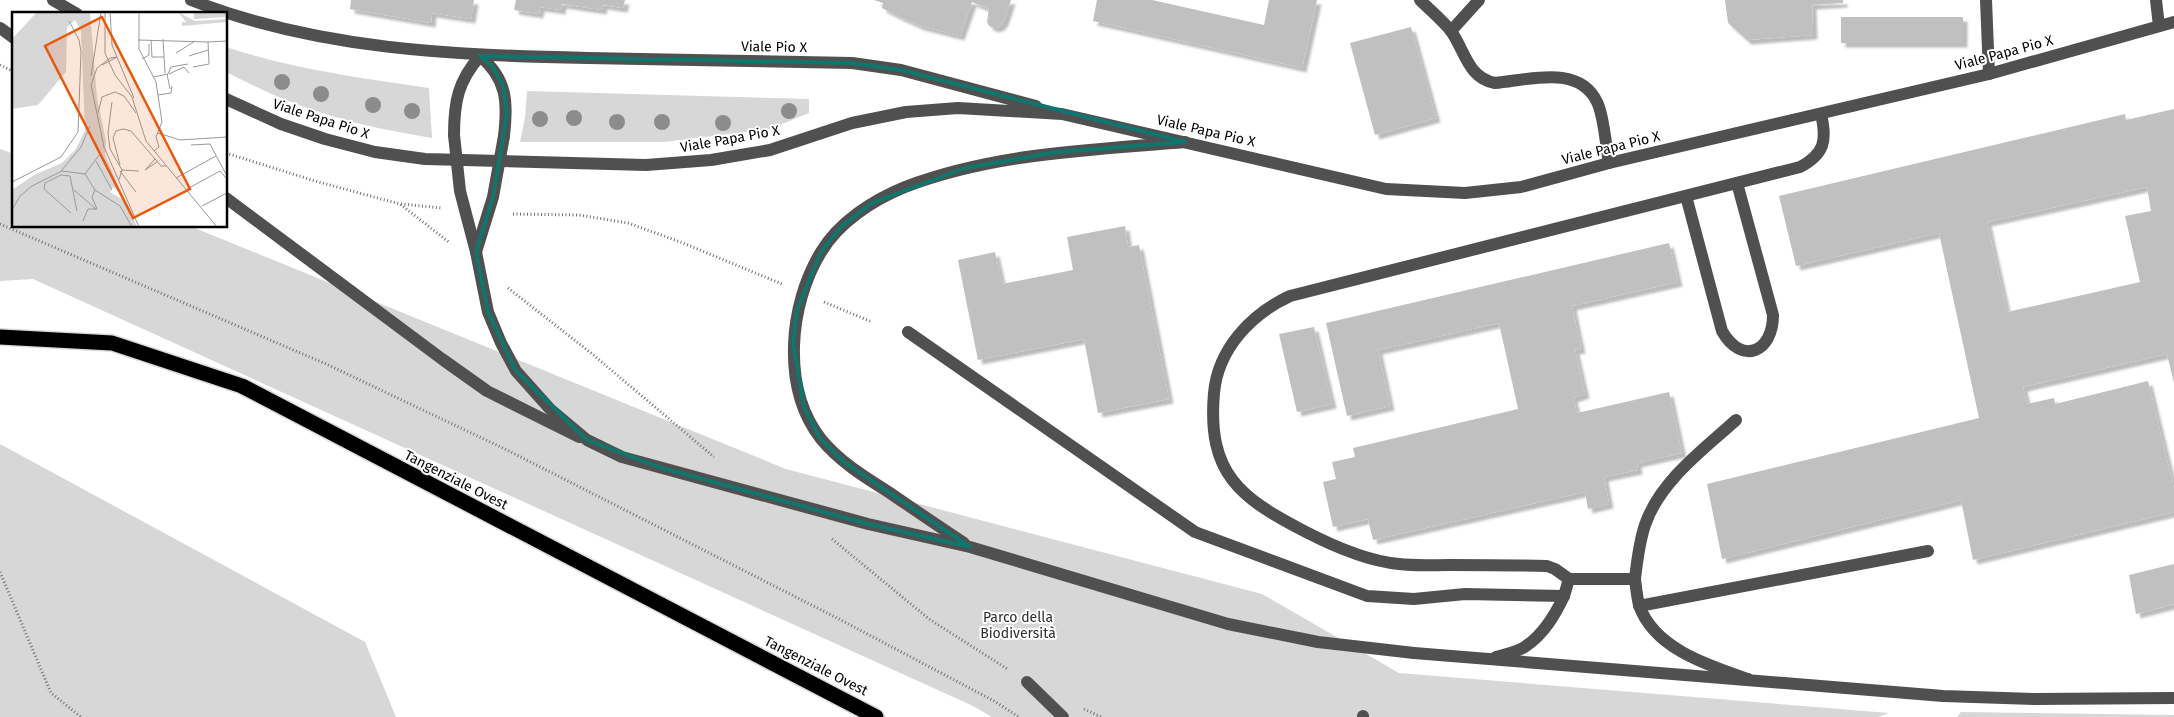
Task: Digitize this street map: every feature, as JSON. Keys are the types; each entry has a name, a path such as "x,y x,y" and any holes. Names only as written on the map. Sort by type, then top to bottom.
{"highway":[{"name":"Tangenziale Ovest","path":"0,337 112,343 242,386 876,717"}],"street":[{"path":"53,0 74,12"},
{"name":"Viale Pio X","path":"191,0 227,12"},
{"path":"1420,0 1451,31 1477,77 1486,82 1495,84 1561,77 1574,80 1589,89 1598,104 1609,163"},
{"path":"1451,31 1479,0"},
{"path":"1986,0 1989,74"},
{"path":"2156,0 2159,26"},
{"name":"Viale Pio X","path":"228,12 335,40 406,50 480,56 852,64 901,70 1062,114"},
{"name":"Viale Papa Pio X","path":"228,100 280,124 325,139 375,152 425,159 646,166 711,160 770,150 852,123 906,112 958,108 1062,114 1386,188 1465,193 1520,187 1609,163 1989,74 2174,22"},
{"path":"0,28 12,37"},
{"path":"476,252 493,197 507,113 503,86 492,66 480,56 468,70 458,90 454,109 454,134 460,191 476,252 488,312 501,343 516,371 550,409 587,440"},
{"path":"1635,579 1569,579 1547,566 1398,564 1368,558 1315,537 1270,513 1250,499 1239,487 1222,462 1215,441 1213,411 1215,384 1225,358 1237,337 1256,316 1271,305 1290,296 1800,167 1816,157 1824,140 1825,132 1821,114"},
{"path":"970,547 844,462 820,438 804,407 796,375 792,343 797,310 821,252 841,227 872,203 904,188 965,168 1057,152 1186,142"},
{"path":"1686,196 1722,332 1729,344 1739,350 1749,351 1760,348 1768,340 1773,329 1773,315 1737,183"},
{"path":"228,199 487,391 622,456 868,524 970,547 1228,624 1318,642 1414,652 1943,696 2035,699 2174,698"},
{"path":"908,332 1195,532 1367,596 1414,599 1465,594 1564,596"},
{"path":"1736,420 1671,482 1655,505 1646,523 1640,542 1635,579 1640,606 1653,629 1672,644 1708,665 1748,679"},
{"path":"1640,606 1928,551"},
{"path":"1491,658 1525,647 1541,633 1555,614 1564,596 1569,579"},
{"path":"1027,682 1063,717"}],"path":[{"path":"0,65 12,71"},
{"path":"228,154 315,181 400,204 449,208"},
{"path":"400,204 454,246"},
{"path":"507,213 579,215 628,223 683,243 785,286"},
{"path":"0,224 326,364 498,446 839,619 1019,717"},
{"path":"507,288 591,353 718,460"},
{"path":"820,300 872,322"},
{"path":"831,538 929,619 1027,682"},
{"path":"0,572 51,693 81,717"},
{"path":"1076,705 1101,717"}],"highlighted area":[{"path":"480,56 852,63 901,70 1185,142 1057,152 965,168 872,203 841,227 821,252 797,310 793,343 804,407 820,438 844,462 970,547 868,524 662,468 587,440 516,371 488,312 476,252 493,197 507,113 503,85 492,66"}],"green space":[{"path":"228,48 301,67 429,88 432,138 339,118 303,107 228,73"},
{"path":"527,91 809,99 809,113 770,129 664,142 520,142 525,118"},
{"name":"Parco della Biodiversità","path":"0,149 12,153 12,228 195,228 786,469 1262,594 1399,673 1889,713 1878,717 992,717 973,706 33,279 0,281"},
{"path":"0,444 365,642 396,717 0,717"},
{"path":"1961,712 2174,715 2174,717 1957,717"}],"building":[{"path":"351,0 474,0 471,19 432,13 431,23 350,9"},
{"path":"516,0 625,0 623,8 603,5 602,10 562,4 561,10 540,7 539,14 514,10"},
{"path":"874,0 1011,0 1004,21 995,28 989,26 987,22 989,9 972,2 960,36 920,26 882,8 883,3"},
{"path":"1097,0 1152,0 1264,25 1269,0 1317,0 1302,68 1093,21"},
{"path":"1725,0 1843,0 1843,3 1812,5 1813,35 1747,40 1728,23"},
{"path":"1841,17 1963,17 1963,43 1841,43"},
{"path":"1411,27 1436,118 1375,135 1350,43"},
{"path":"2174,109 2174,383 2167,354 2023,387 2027,404 2054,398 2055,404 2148,381 2174,489 2174,512 1973,560 1961,500 1722,559 1707,484 1979,418 1939,233 1796,266 1779,196 2125,114 2126,120","holes":["2147,187 2151,211 2125,216 2140,282 2007,312 1987,222"]},
{"path":"1125,226 1128,247 1139,245 1169,399 1098,413 1084,339 978,360 958,260 995,252 1002,284 1073,270 1067,237"},
{"path":"1669,243 1678,282 1572,306 1581,349 1575,350 1585,394 1573,398 1577,413 1669,392 1682,453 1637,463 1638,470 1604,477 1609,504 1588,509 1585,492 1373,540 1368,519 1333,527 1323,482 1336,479 1332,462 1355,457 1353,448 1518,409 1499,323 1378,350 1390,406 1347,416 1326,323"},
{"path":"1314,327 1332,404 1297,412 1279,334"},
{"path":"2174,564 2174,604 2136,614 2129,575"}]}
